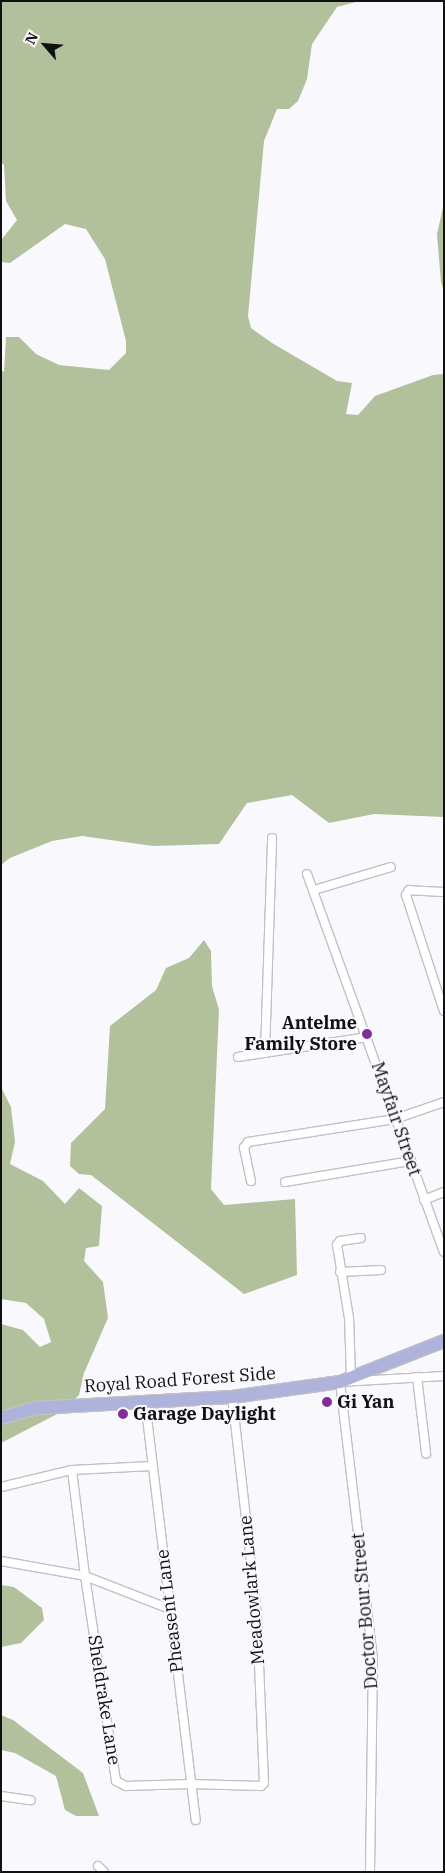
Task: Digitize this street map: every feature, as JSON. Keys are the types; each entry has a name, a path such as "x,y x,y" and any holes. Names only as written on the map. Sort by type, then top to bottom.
{"main road":[{"name":"Royal Road Forest Side","path":"1,1418 37,1408 232,1397 345,1379 444,1341"}],"street":[{"path":"264,1053 272,838"},
{"path":"314,890 391,867"},
{"name":"Mayfair Street","path":"307,874 444,1252"},
{"path":"443,1009 406,895 408,890 444,892"},
{"path":"238,1057 367,1037"},
{"path":"251,1181 244,1148 248,1142 395,1119 444,1102"},
{"path":"284,1182 411,1161"},
{"path":"424,1200 444,1192"},
{"name":"Doctor Bour Street","path":"361,1238 338,1243 340,1272 348,1318 345,1379 373,1659 370,1872"},
{"path":"340,1272 381,1270"},
{"path":"345,1379 444,1376"},
{"path":"417,1377 426,1453"},
{"name":"Meadowlark Lane","path":"232,1397 257,1615 264,1783"},
{"name":"Pheasent Lane","path":"145,1401 190,1784 196,1820"},
{"path":"1,1487 72,1470 152,1466"},
{"name":"Sheldrake Lane","path":"72,1470 85,1576 116,1781 126,1786 190,1784 261,1786 264,1783"},
{"path":"1,1561 85,1576 170,1609"},
{"path":"1,1796 31,1800"}],"green space":[{"path":"1,1 360,1 337,7 312,44 307,79 298,101 289,109 277,109 264,141 248,316 251,328 272,343 337,381 352,383 346,414 358,415 375,396 433,375 444,374 444,817 374,814 329,823 292,795 247,803 219,844 153,846 82,836 52,841 10,858 1,865 1,370 4,372 6,337 19,337 36,354 59,365 109,370 126,353 126,341 105,259 86,229 65,224 10,263 1,262 2,239 17,220 6,201 4,165 1,162"},
{"path":"444,203 444,292 441,282 437,234"},
{"path":"204,940 211,951 212,986 219,1010 211,1189 224,1205 295,1199 297,1275 244,1294 91,1175 79,1174 70,1166 71,1143 105,1109 110,1026 156,990 166,968 189,958"},
{"path":"1,1087 11,1107 15,1142 10,1164 43,1181 65,1204 79,1188 102,1206 99,1246 86,1248 84,1261 103,1282 108,1318 84,1373 79,1395 63,1411 1,1443 1,1324 23,1330 40,1347 51,1342 44,1319 26,1303 1,1299"},
{"path":"1,1585 14,1587 42,1608 44,1620 21,1643 1,1647"},
{"path":"1,1715 13,1720 83,1773 99,1816 76,1816 65,1810 56,1776 15,1753 1,1750"}],"place":[{"name":"Antelme Family Store","path":"367,1034"},
{"name":"Gi Yan","path":"327,1402"},
{"name":"Garage Daylight","path":"123,1414"}]}
